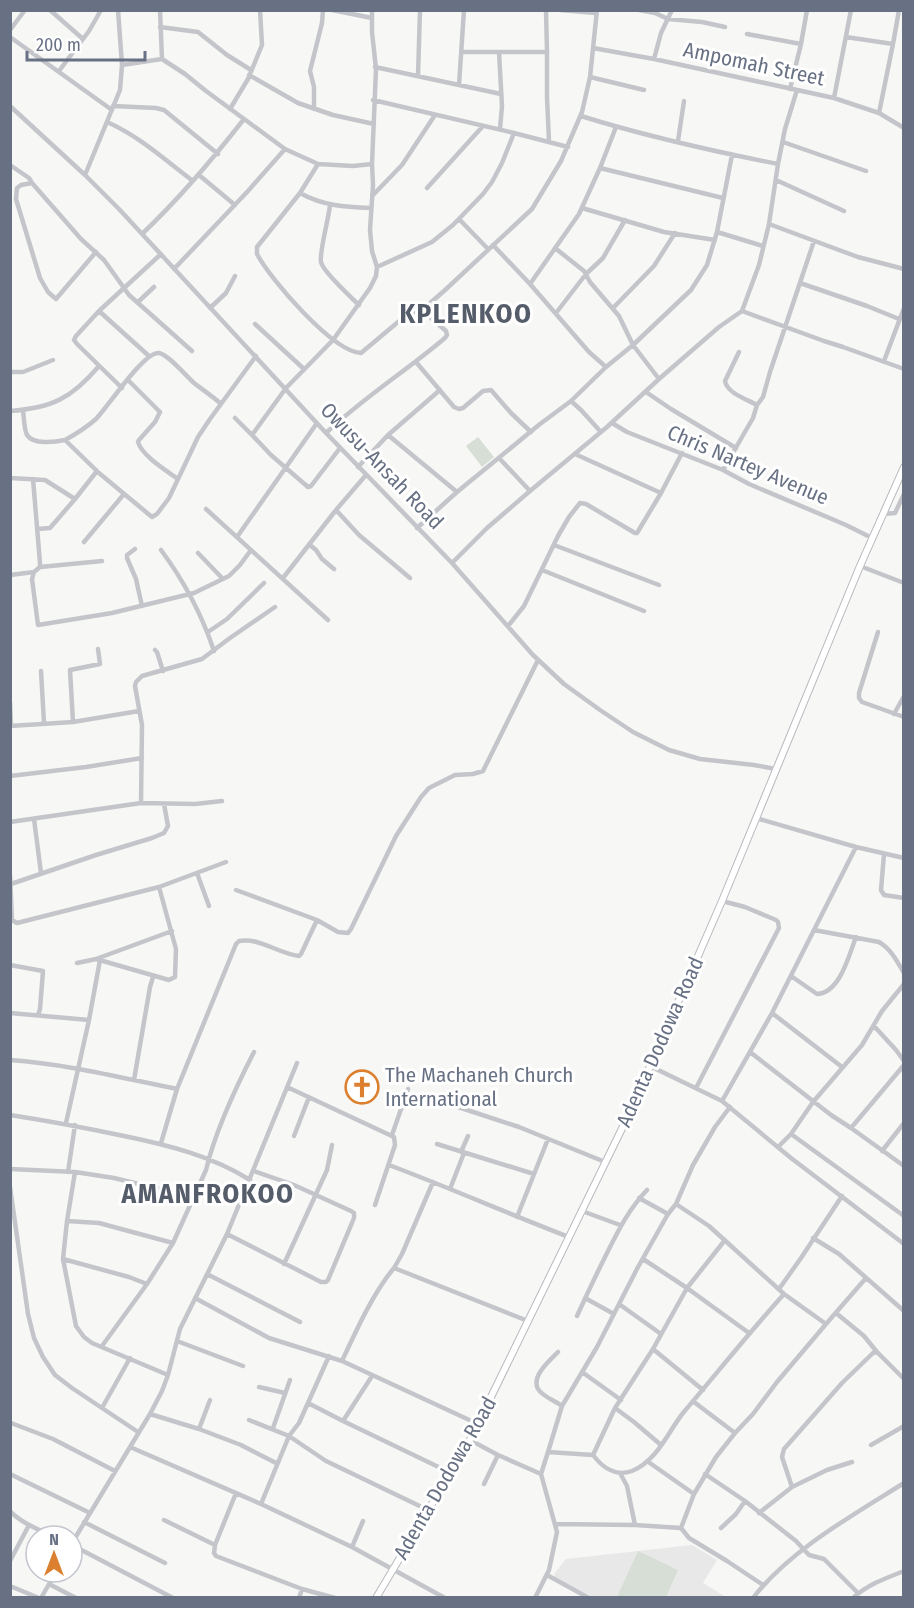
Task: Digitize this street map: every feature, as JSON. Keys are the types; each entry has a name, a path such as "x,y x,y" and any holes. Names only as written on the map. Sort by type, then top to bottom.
{"main road":[{"name":"Adenta Dodowa Road","path":"376,1598 470,1440 631,1110 722,901 903,467"}],"street":[{"path":"10,30 25,10"},
{"path":"50,10 83,39"},
{"path":"59,71 101,10"},
{"path":"85,175 120,90 122,65 118,10"},
{"path":"160,10 162,59"},
{"path":"230,109 262,45 260,10"},
{"path":"315,109 314,87 310,71 323,10"},
{"path":"332,10 372,18"},
{"path":"252,435 286,388 333,340 375,280 377,267 370,240 375,67 372,10"},
{"path":"418,76 420,10"},
{"path":"459,85 464,10"},
{"path":"546,10 549,141"},
{"path":"318,164 300,193 257,247 256,254 291,299 333,340 354,352 361,353 399,321 422,310 532,209 556,170 581,116 590,77 596,12 560,10"},
{"path":"639,10 656,13 668,19 725,27"},
{"path":"654,59 672,10"},
{"path":"790,89 807,10"},
{"path":"834,98 851,10"},
{"path":"879,112 899,10"},
{"path":"160,27 198,32 250,73 291,100 344,118 374,124"},
{"path":"747,34 801,44"},
{"path":"846,36 893,44"},
{"path":"10,37 112,108 160,108 168,112 218,154"},
{"name":"Ampomah Street","path":"592,48 834,98 879,112 903,128"},
{"path":"462,52 547,52"},
{"path":"499,52 502,106 500,129"},
{"path":"122,65 162,59 285,148 318,164 353,166 372,164"},
{"path":"375,67 501,94"},
{"path":"590,77 644,90"},
{"path":"452,563 487,528 612,423 719,327 742,310 759,265 769,224 778,164 797,90"},
{"path":"373,100 568,147"},
{"path":"678,141 684,101"},
{"name":"Owusu-Ansah Road","path":"10,106 85,175 142,234 340,448 452,563 538,660 564,684 633,732 659,746 700,759 776,769"},
{"path":"373,195 402,165 435,115"},
{"path":"581,116 616,127 778,164"},
{"path":"142,234 167,211 218,154 244,119"},
{"path":"107,122 122,128 193,181"},
{"path":"427,188 483,126"},
{"path":"530,284 582,208 616,127"},
{"path":"377,267 432,242 459,219 492,182 514,133"},
{"path":"783,142 866,171"},
{"path":"174,268 235,205 285,148"},
{"path":"417,528 457,492 571,401 691,290 707,265 715,240 732,155"},
{"path":"10,165 29,178 81,239 104,260 129,295 192,351"},
{"path":"600,168 723,198"},
{"path":"199,175 235,205"},
{"path":"776,180 844,211"},
{"path":"32,183 17,188 16,199 40,278 48,292 56,299 96,252"},
{"path":"300,193 330,205 371,208"},
{"path":"330,205 321,263 359,305"},
{"path":"582,208 646,227 715,240"},
{"path":"459,219 488,249"},
{"path":"556,313 586,274 603,258 625,220"},
{"path":"769,224 858,257 903,269"},
{"path":"717,232 763,246"},
{"path":"613,308 654,266 675,233"},
{"path":"723,470 763,397 814,241"},
{"path":"493,245 589,352 606,367"},
{"path":"555,248 586,274 590,282 613,308 633,345 659,379"},
{"path":"122,388 74,340 99,312 161,254"},
{"path":"210,308 225,293 235,276"},
{"path":"800,283 899,319"},
{"path":"138,302 154,287"},
{"path":"884,361 903,308"},
{"path":"326,433 445,338 446,331 422,310"},
{"path":"742,310 824,342 903,369"},
{"path":"99,312 149,356"},
{"path":"255,324 304,369"},
{"path":"739,352 725,384 730,390 757,405"},
{"path":"23,410 30,439 35,441 65,440 94,420 137,368 149,356 156,353 163,355 220,403"},
{"path":"65,440 97,471 154,517 168,498 198,437 220,403 256,356"},
{"path":"10,372 23,372 53,360"},
{"path":"417,362 454,407 463,408 483,391 490,390 531,432"},
{"path":"10,411 47,405 72,394 99,366"},
{"path":"128,380 160,412 155,422 139,440 140,448 178,479"},
{"path":"358,467 388,435 440,390"},
{"path":"646,392 736,448"},
{"path":"571,401 600,431"},
{"path":"235,418 306,487 310,487 340,448"},
{"path":"237,537 317,423"},
{"name":"Chris Nartey Avenue","path":"612,423 627,432 723,470 749,484 872,538"},
{"path":"388,435 457,492"},
{"path":"508,626 524,606 554,545 580,503 586,504 638,533 682,453"},
{"path":"575,454 661,493"},
{"path":"500,458 530,491"},
{"path":"37,530 50,528 97,471"},
{"path":"283,578 366,474"},
{"path":"10,478 45,480 75,499"},
{"path":"33,479 40,567"},
{"path":"84,542 124,494"},
{"path":"884,514 895,513 903,494"},
{"path":"206,509 328,620"},
{"path":"336,510 359,534 410,578"},
{"path":"310,545 334,569"},
{"path":"554,545 659,585"},
{"path":"135,549 126,557 136,579 142,606"},
{"path":"161,550 189,594 208,632 214,651"},
{"path":"34,572 32,579 38,625 112,613 189,594 223,579 240,565 251,550"},
{"path":"198,553 223,579"},
{"path":"10,575 34,572 40,567 102,561"},
{"path":"860,566 903,583"},
{"path":"542,570 644,611"},
{"path":"208,632 227,619 264,583"},
{"path":"141,803 142,725 136,682 142,676 202,659 275,607"},
{"path":"879,632 859,698 862,702 903,717"},
{"path":"73,722 70,670 100,664 98,649"},
{"path":"155,650 164,671"},
{"path":"236,891 317,920 338,932 348,933 396,836 421,797 429,788 448,778 483,771 538,660"},
{"path":"41,670 44,723"},
{"path":"894,714 903,696"},
{"path":"10,702 11,726 73,722 140,711"},
{"path":"10,776 142,758"},
{"path":"10,822 141,803 195,804 222,801"},
{"path":"12,884 164,833 168,826 164,804"},
{"path":"756,818 903,858"},
{"path":"34,819 41,873"},
{"path":"722,1101 772,1013 856,847"},
{"path":"884,854 881,891 884,894 903,898"},
{"path":"10,875 12,920 17,923 159,887 226,862"},
{"path":"197,873 209,906"},
{"path":"98,960 153,977 169,980 175,977 176,949 159,887"},
{"path":"696,1088 779,928 776,920 722,901"},
{"path":"161,1143 177,1089 238,941 245,940 299,956 317,920"},
{"path":"814,930 879,942 886,946 895,957 903,973"},
{"path":"77,963 98,960 172,931"},
{"path":"790,976 817,993 826,992 840,975 856,937"},
{"path":"66,1123 89,1020 98,960"},
{"path":"10,965 44,971 38,1015"},
{"path":"134,1080 153,977"},
{"path":"778,1147 862,1045 882,1011 903,984"},
{"path":"10,1013 89,1020"},
{"path":"772,1013 842,1067"},
{"path":"851,1128 903,1063 896,1050 874,1026"},
{"path":"102,1346 147,1284 173,1243 206,1170 208,1158 242,1075 254,1052"},
{"path":"750,1052 813,1102 903,1166"},
{"path":"10,1060 78,1069 177,1089"},
{"path":"165,1563 84,1522 162,1391 180,1329 227,1234 297,1062"},
{"path":"650,1066 722,1101 903,1244"},
{"path":"287,1087 392,1135 395,1145 375,1205"},
{"path":"392,1135 408,1089"},
{"path":"294,1136 309,1097"},
{"path":"449,1104 519,1127 605,1162"},
{"path":"535,1598 547,1575 556,1535 541,1474 562,1406 668,1214 676,1204 693,1165 715,1127 730,1107"},
{"path":"10,1115 66,1123 161,1143 208,1158 250,1180"},
{"path":"882,1151 903,1123"},
{"path":"68,1172 75,1125"},
{"path":"791,1134 903,1216"},
{"path":"450,1189 468,1136"},
{"path":"517,1217 548,1139"},
{"path":"437,1144 534,1174"},
{"path":"284,1264 327,1170 332,1145"},
{"path":"389,1165 568,1237"},
{"path":"10,1169 75,1172 114,1178 192,1197"},
{"path":"227,1234 321,1282 328,1280 354,1218 354,1213 316,1194 254,1171"},
{"path":"75,1172 63,1259 76,1326 92,1343 168,1375"},
{"path":"342,1361 374,1299 402,1254 433,1182"},
{"path":"10,1187 28,1314 34,1338 43,1358 55,1375 138,1432"},
{"path":"577,1316 620,1225 647,1190"},
{"path":"778,1288 842,1196"},
{"path":"639,1198 668,1214"},
{"path":"676,1204 709,1226 784,1294 826,1324"},
{"path":"582,1211 620,1225"},
{"path":"67,1221 99,1223 173,1243"},
{"path":"813,1238 835,1251 903,1311"},
{"path":"593,1455 615,1408 653,1349 687,1288 725,1240"},
{"path":"63,1259 147,1284"},
{"path":"643,1259 749,1333"},
{"path":"394,1268 528,1321"},
{"path":"207,1275 300,1322"},
{"path":"681,1528 694,1494 716,1457 866,1278"},
{"path":"548,1452 593,1455 609,1471 620,1473 632,1471 647,1461 682,1414 784,1294"},
{"path":"195,1298 269,1338 342,1361 478,1424"},
{"path":"585,1298 614,1314"},
{"path":"619,1304 661,1335"},
{"path":"836,1313 864,1336 903,1379"},
{"path":"177,1341 243,1366"},
{"path":"653,1349 703,1390"},
{"path":"558,1352 541,1371 537,1383 539,1391 562,1406"},
{"path":"792,1487 782,1457 784,1449 842,1383 873,1353 877,1352"},
{"path":"261,1504 276,1463 289,1436 299,1423 314,1385 329,1356"},
{"path":"102,1408 130,1358"},
{"path":"582,1372 621,1400"},
{"path":"343,1421 372,1376"},
{"path":"273,1428 290,1380"},
{"path":"259,1386 285,1394"},
{"path":"199,1429 210,1400"},
{"path":"694,1402 735,1433"},
{"path":"308,1403 451,1473"},
{"path":"615,1408 661,1444"},
{"path":"150,1414 241,1445 276,1463"},
{"path":"10,1418 10,1423 62,1443 115,1471"},
{"path":"249,1420 289,1436 326,1461 428,1510"},
{"path":"870,1445 903,1426"},
{"path":"470,1440 541,1474"},
{"path":"130,1447 261,1504 352,1547 445,1598"},
{"path":"484,1484 498,1455"},
{"path":"647,1461 694,1494"},
{"path":"759,1513 792,1487 827,1470 852,1462"},
{"path":"620,1473 627,1486 635,1525"},
{"path":"10,1474 90,1513"},
{"path":"705,1474 745,1501 796,1541 809,1555 824,1558 858,1593"},
{"path":"753,1598 763,1585 803,1549 903,1483"},
{"path":"236,1493 215,1545 216,1556 303,1589 335,1598"},
{"path":"721,1527 736,1514 745,1501"},
{"path":"10,1511 27,1524"},
{"path":"164,1520 215,1545"},
{"path":"352,1547 363,1521"},
{"path":"555,1524 681,1528 689,1538 763,1585"},
{"path":"10,1561 24,1534"},
{"path":"84,1550 173,1598"},
{"path":"853,1598 883,1579 903,1571"},
{"path":"547,1575 589,1598"},
{"path":"10,1586 40,1598 49,1584 76,1598"},
{"path":"299,1598 303,1589"}],"shaded area":[{"path":"478,437 494,457 482,467 466,446"},
{"path":"692,1545 717,1560 703,1583 726,1597 593,1597 555,1577 554,1574 566,1559"},
{"path":"638,1551 678,1570 666,1597 617,1597"}],"place":[{"name":"The Machaneh Church International","path":"362,1087"}],"district":[{"name":"KPLENKOO","path":"466,314"},
{"name":"AMANFROKOO","path":"208,1194"}]}
